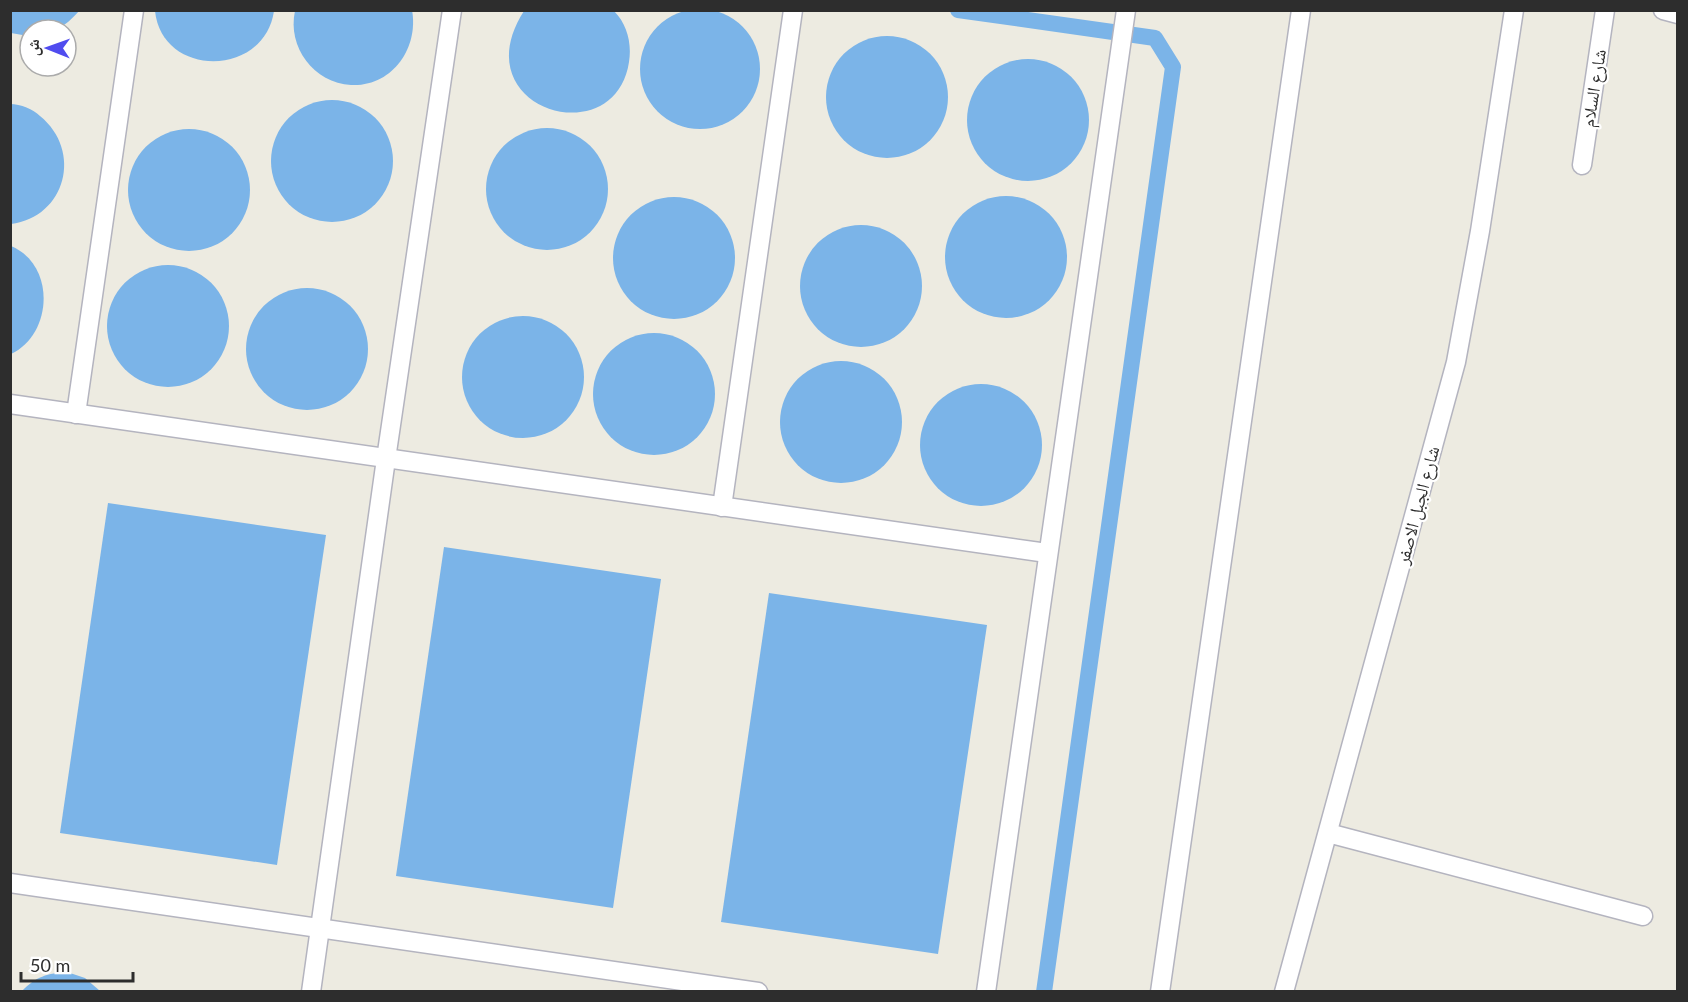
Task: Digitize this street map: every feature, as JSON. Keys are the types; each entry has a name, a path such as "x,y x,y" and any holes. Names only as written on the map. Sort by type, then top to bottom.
{"street":[{"path":"76,414 134,10"},
{"path":"311,992 452,10"},
{"path":"722,507 793,10"},
{"path":"986,992 1126,10"},
{"path":"1160,992 1301,10"},
{"name":"شارع الجبل الاصفر","path":"1284,992 1456,362 1475,265 1514,10"},
{"name":"شارع السلام","path":"1582,165 1605,10"},
{"path":"1663,10 1677,14"},
{"path":"10,404 1047,553"},
{"path":"1328,833 1643,916"},
{"path":"10,883 320,928 657,984 758,992"}],"water":[{"path":"700,9 723,13 743,26 756,46 760,69 756,92 743,112 723,125 700,129 677,125 657,112 644,92 640,69 644,46 657,26 677,13"},
{"path":"11,10 79,11 71,18 18,18 18,34 11,33"},
{"path":"155,10 274,11 266,33 252,49 234,58 213,61 193,58 175,49 162,33"},
{"path":"412,10 411,38 400,63 379,79 366,84 351,85 326,78 306,61 295,37 295,11"},
{"path":"524,11 614,11 628,34 630,48 629,62 618,91 598,107 573,113 548,108 526,95 512,73 510,45"},
{"path":"887,36 910,41 930,54 943,74 948,97 943,120 930,140 910,153 887,158 864,153 844,140 831,120 826,97 831,74 844,54 864,41"},
{"path":"1028,59 1051,64 1071,77 1084,97 1089,120 1084,143 1071,163 1051,176 1028,181 1005,176 985,163 972,143 967,120 972,97 985,77 1005,64"},
{"path":"332,100 355,105 375,118 388,138 393,161 388,184 375,204 355,217 332,222 309,217 289,204 276,184 271,161 276,138 289,118 309,105"},
{"path":"10,104 34,111 53,130 61,147 64,164 62,180 56,196 45,209 30,219 11,224"},
{"path":"547,128 570,133 590,146 603,166 608,189 603,212 590,232 570,245 547,250 524,245 504,232 491,212 486,189 491,166 504,146 524,133"},
{"path":"189,129 212,134 232,147 245,167 250,190 245,213 232,233 212,246 189,251 166,246 146,233 133,213 128,190 133,167 146,147 166,134"},
{"path":"1006,196 1029,201 1049,214 1062,234 1067,257 1062,280 1049,300 1029,313 1006,318 983,313 963,300 950,280 945,257 950,234 963,214 983,201"},
{"path":"674,197 697,202 717,215 730,235 735,258 730,281 717,301 697,314 674,319 651,314 631,301 618,281 613,258 618,235 631,215 651,202"},
{"path":"861,225 884,230 904,243 917,263 922,286 917,309 904,329 884,342 861,347 838,342 818,329 805,309 800,286 805,263 818,243 838,230"},
{"path":"11,246 26,255 36,268 42,283 44,300 35,331 25,344 11,354"},
{"path":"168,265 191,270 211,283 224,303 229,326 224,349 211,369 191,382 168,387 145,382 125,369 112,349 107,326 112,303 125,283 145,270"},
{"path":"307,288 330,293 350,306 363,326 368,349 363,372 350,392 330,405 307,410 284,405 264,392 251,372 246,349 251,326 264,306 284,293"},
{"path":"523,316 546,321 566,334 579,354 584,377 579,400 566,420 546,433 523,438 500,433 480,420 467,400 462,377 467,354 480,334 500,321"},
{"path":"654,333 677,338 697,351 710,371 715,394 710,417 697,437 677,450 654,455 631,450 611,437 598,417 593,394 598,371 611,351 631,338"},
{"path":"841,361 864,366 884,379 897,399 902,422 897,445 884,465 864,478 841,483 818,478 798,465 785,445 780,422 785,399 798,379 818,366"},
{"path":"981,384 1004,389 1024,402 1037,422 1042,445 1037,468 1024,488 1004,501 981,506 958,501 938,488 925,468 920,445 925,422 938,402 958,389"},
{"path":"108,503 326,535 277,865 60,833"},
{"path":"444,547 661,579 613,908 396,876"},
{"path":"769,593 987,625 938,954 721,922"},
{"path":"67,972 85,978 100,991 22,991 42,977"}],"waterway":[{"path":"958,10 1155,38 1173,67 1044,992"}]}
